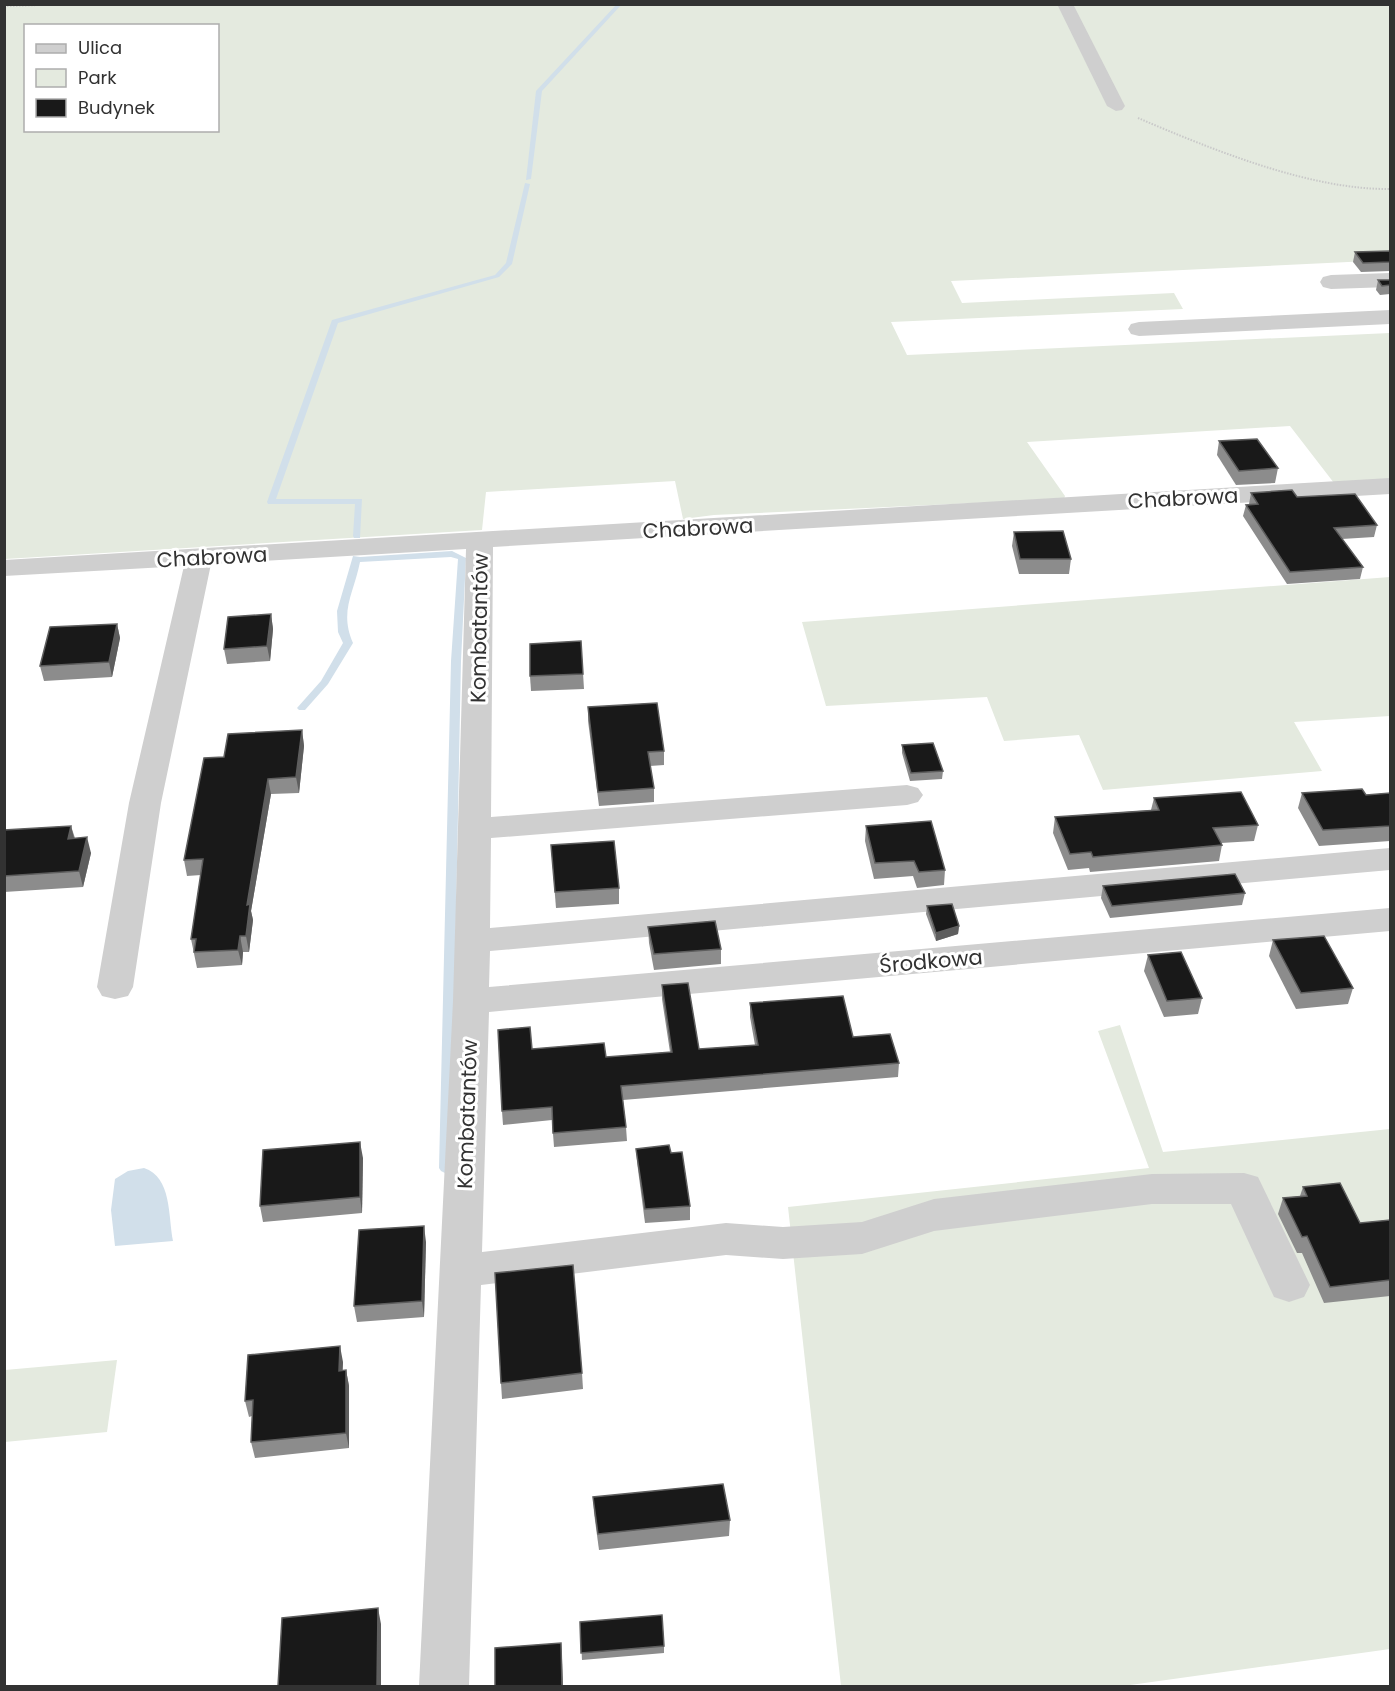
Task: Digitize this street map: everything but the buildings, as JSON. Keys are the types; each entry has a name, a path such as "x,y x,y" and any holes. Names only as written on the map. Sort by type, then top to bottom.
{"street":[{"path":"1065,4 1116,106"},
{"path":"1331,282 1390,279"},
{"path":"1139,329 1390,317"},
{"name":"Chabrowa","path":"4,568 1390,486"},
{"name":"Kombatantów","path":"444,1686 471,1001 480,541"},
{"path":"115,987 145,803 200,558"},
{"path":"476,829 907,795"},
{"path":"472,941 1390,859"},
{"name":"Środkowa","path":"471,1001 1390,920"},
{"path":"461,1271 726,1239 783,1243 862,1238 934,1215 1152,1190 1244,1188 1289,1285"}],"path":[{"path":"4,6 74,4"},
{"path":"1116,106 1200,144 1260,164 1346,185 1390,189"}],"green space":[{"path":"5,5 1390,5 1390,260 951,281 962,303 1174,293 1183,309 891,322 907,355 1390,333 1390,480 1334,483 1290,426 1027,442 1065,496 1064,499 714,515 683,519 675,481 486,492 482,530 5,559"},
{"path":"1390,577 1390,716 1294,722 1322,771 1103,790 1079,735 1004,741 987,697 826,706 802,622"},
{"path":"1120,1025 1163,1152 1390,1129 1390,1649 1123,1686 841,1686 788,1207 1149,1168 1098,1031"},
{"path":"117,1360 107,1432 5,1442 5,1370"}],"shaded area":[{"path":"144,1168 160,1180 164,1188 173,1241 115,1246 111,1210 115,1179 128,1171"}],"waterway":[{"path":"528,179 539,91 620,4"},
{"path":"357,536 359,501 271,502 335,322 497,276 509,264 527,184"},
{"path":"357,560 452,554 462,558 456,661 445,1168"},
{"path":"302,708 325,682 348,643 341,621 344,600 356,558"}]}
